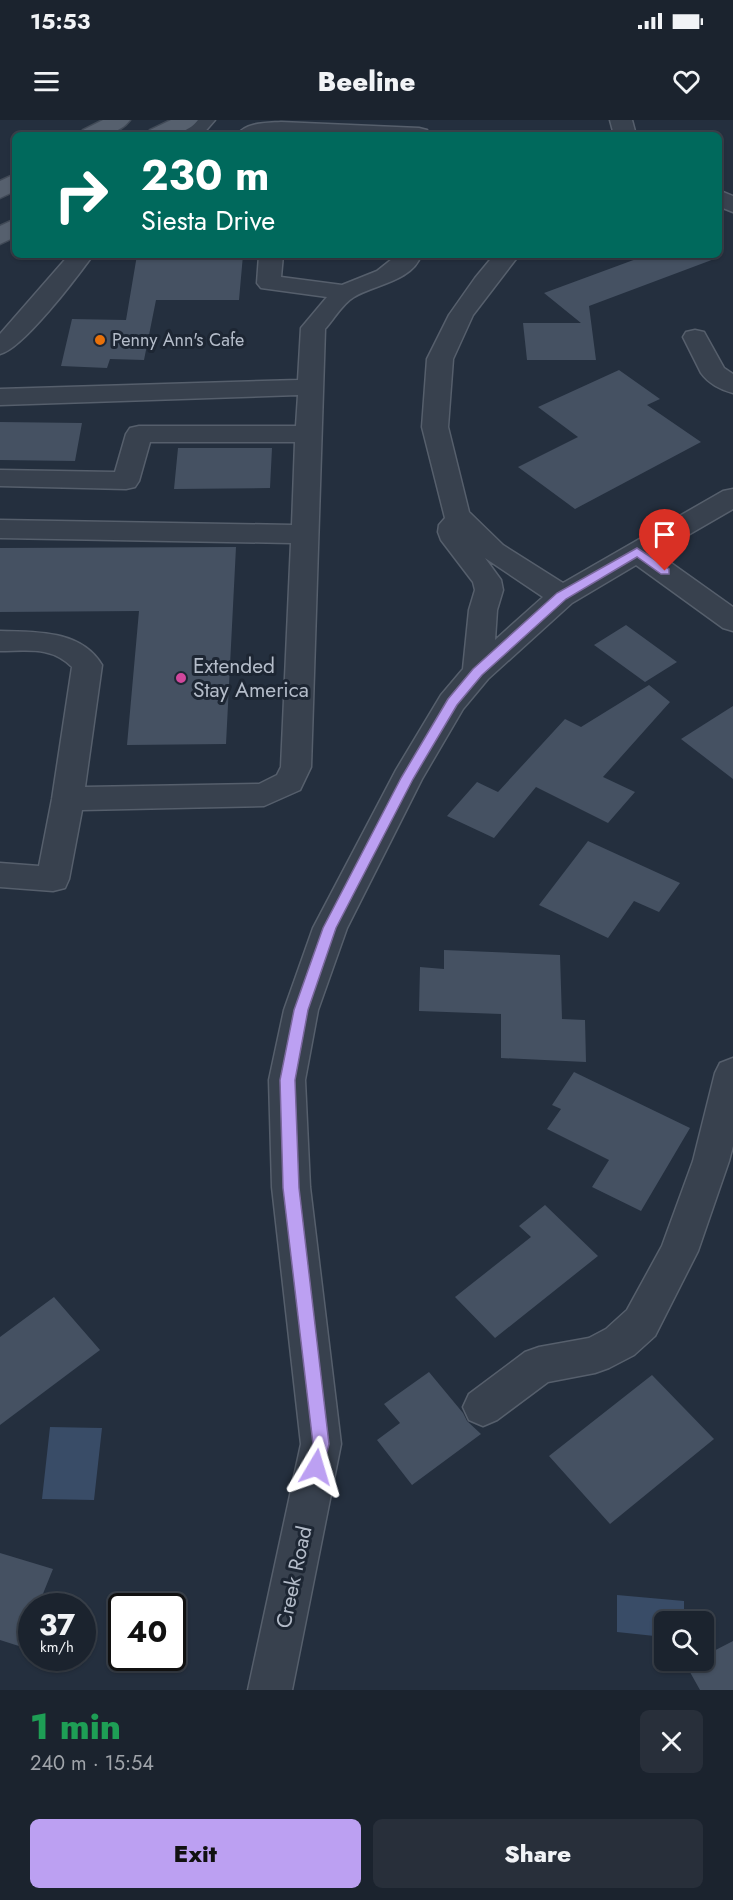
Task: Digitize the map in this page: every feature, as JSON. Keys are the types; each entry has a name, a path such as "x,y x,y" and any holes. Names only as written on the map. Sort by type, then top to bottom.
{"main road":[{"path":"97,132 119,120"},
{"path":"164,132 188,120"}],"street":[{"path":"193,132 204,120"},
{"path":"255,132 291,132"},
{"path":"6,336 78,258"},
{"path":"271,258 269,283 344,292"},
{"path":"68,799 264,795 289,782 296,767 313,328 344,292 385,276 408,258"},
{"path":"478,672 483,610 489,590 487,580 464,553 452,532 456,515 435,427 440,359 461,315 483,283 504,258"},
{"path":"695,337 714,373 733,385"},
{"path":"0,397 311,387"},
{"path":"0,478 126,482 139,434 309,434"},
{"name":"Creek Road","path":"270,1690 321,1444 291,1188 287,1080 299,1022 330,928 375,838 452,702 478,672 562,596 733,497"},
{"path":"456,515 493,551 562,596"},
{"path":"0,529 305,534"},
{"path":"637,552 733,621"},
{"path":"0,642 44,642 72,650 87,665 68,799 53,879 0,875"},
{"path":"483,1407 539,1365 595,1355 620,1342 641,1323 679,1251 711,1161 733,1073"}],"water":[{"path":"50,1427 102,1428 94,1500 42,1499"},
{"path":"617,1595 684,1601 684,1611 654,1611 654,1636 617,1632"}],"building":[{"path":"136,258 243,258 239,300 156,300 144,360 110,359 107,368 61,366 72,319 126,320"},
{"path":"639,258 717,258 589,306 596,360 527,360 523,323 581,323 544,293"},
{"path":"619,370 660,399 647,405 701,442 575,509 518,467 578,437 538,407"},
{"path":"0,422 82,423 75,461 0,460"},
{"path":"178,448 272,448 270,488 174,489"},
{"name":"Extended Stay America","path":"236,547 226,744 127,745 139,611 0,612 0,548"},
{"path":"626,625 677,662 645,682 594,645"},
{"path":"649,685 670,702 603,777 635,792 608,823 536,787 494,838 447,816 477,782 498,792 565,719 581,727"},
{"path":"733,706 733,779 681,739"},
{"path":"588,841 680,883 659,912 634,901 608,938 539,905"},
{"path":"444,950 560,955 562,1019 585,1020 586,1062 501,1058 501,1014 419,1011 420,967 444,969"},
{"path":"574,1072 690,1128 641,1211 592,1187 609,1160 547,1129 561,1109 552,1105"},
{"path":"545,1205 598,1256 495,1338 455,1297 531,1237 519,1226"},
{"path":"54,1297 100,1350 0,1425 0,1337"},
{"path":"429,1372 467,1421 481,1434 412,1485 377,1440 400,1423 384,1404"},
{"path":"652,1375 714,1439 610,1524 549,1456"},
{"path":"0,1553 53,1569 43,1593 18,1593 18,1646 0,1640"},
{"path":"733,1641 733,1690 700,1690 689,1671 714,1671 714,1651"}],"place":[{"name":"Penny Ann's Cafe","path":"100,340"},
{"name":"Extended Stay America","path":"181,678"}],"route":[{"path":"316,1467 321,1444 291,1188 287,1080 301,1010 330,928 407,778 452,702 478,672 562,596 637,552 665,571"}]}
